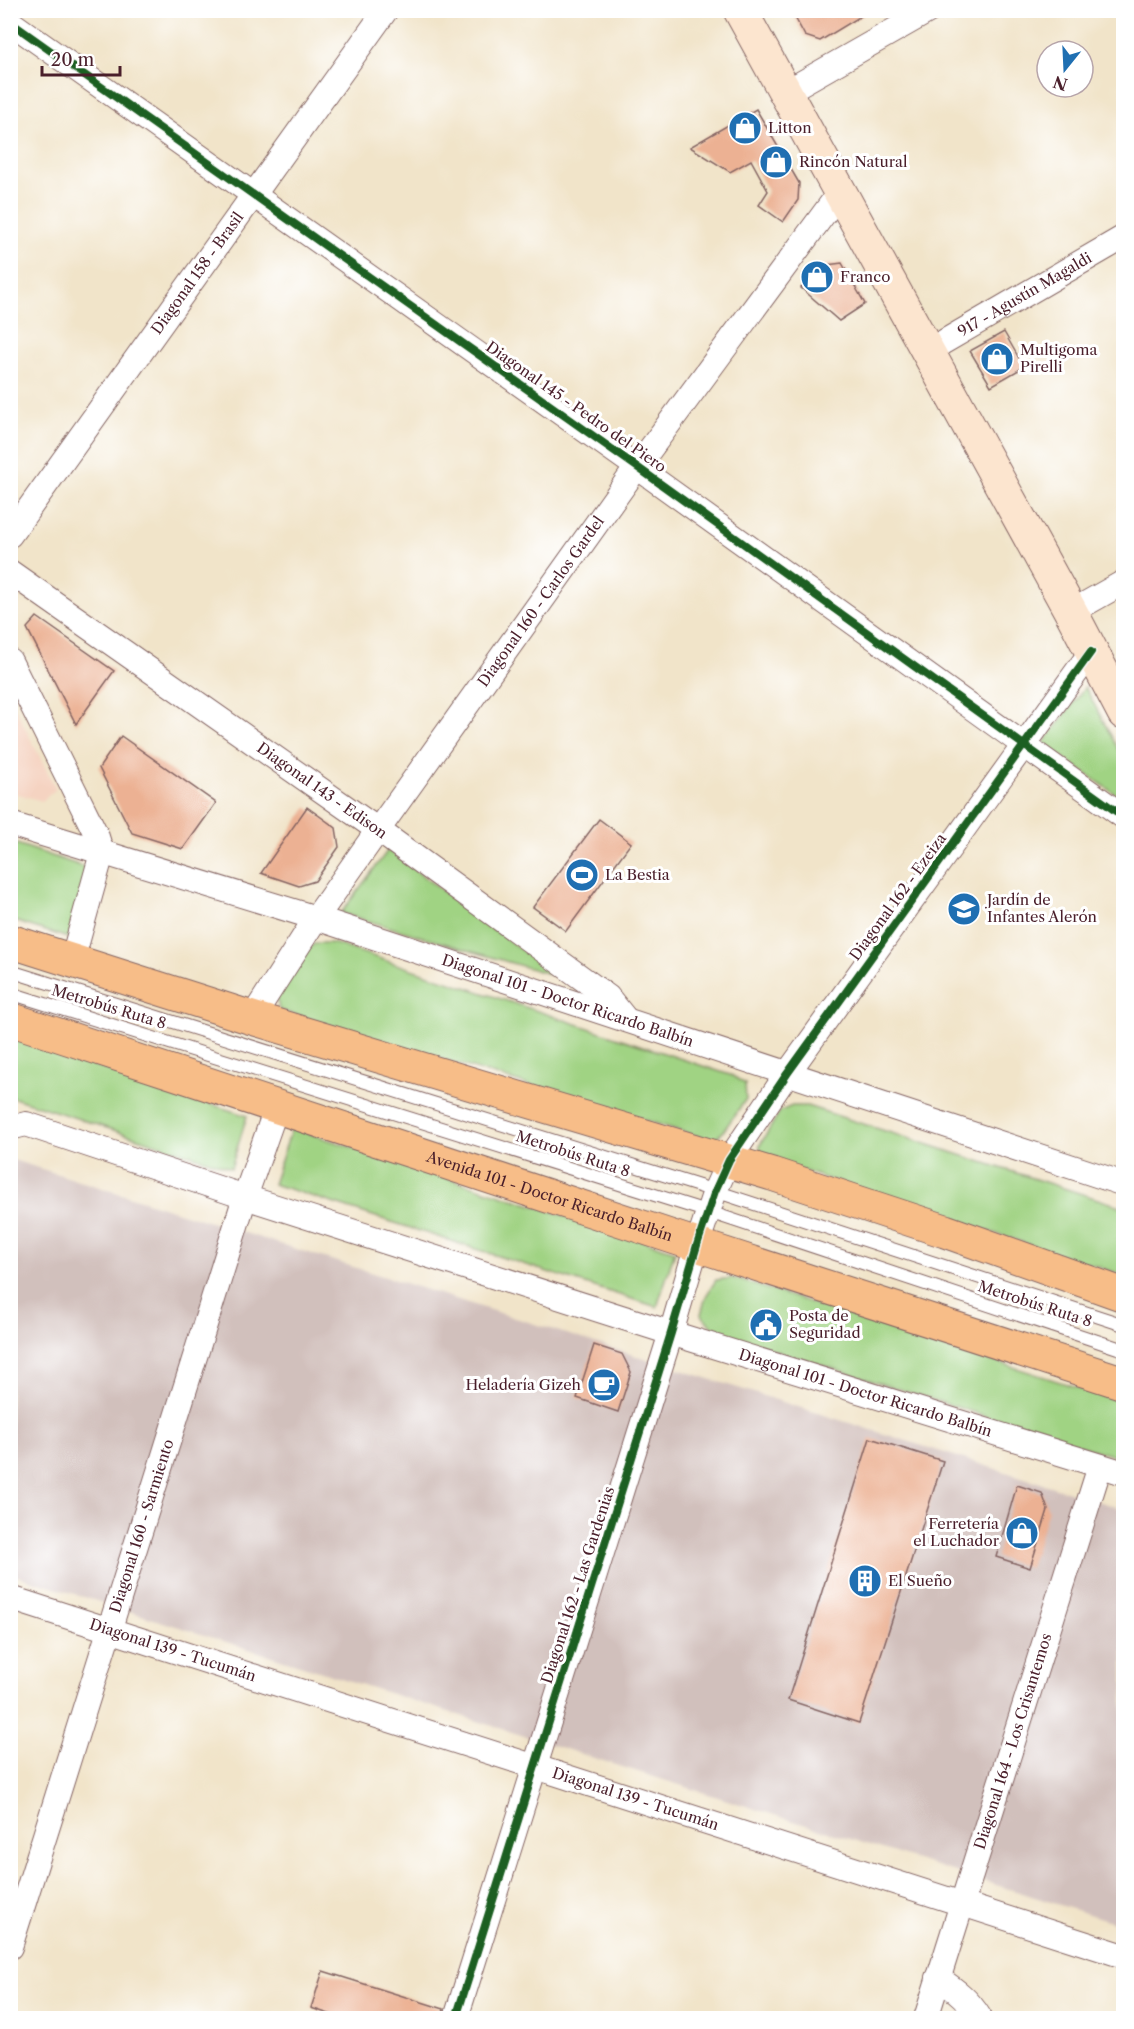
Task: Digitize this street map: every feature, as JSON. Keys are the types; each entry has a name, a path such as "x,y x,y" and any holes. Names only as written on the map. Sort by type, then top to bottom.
{"main road":[{"path":"740,10 1071,612 1124,713"},
{"path":"10,941 252,1018 729,1160 1124,1295"},
{"name":"Avenida 101 - Doctor Ricardo Balbín","path":"10,1019 1124,1383"}],"street":[{"name":"Diagonal 158 - Brasil","path":"10,535 386,10"},
{"path":"786,92 930,10"},
{"name":"Diagonal 145 - Pedro del Piero","path":"10,22 637,467 1124,817"},
{"name":"Diagonal 160 - Carlos Gardel","path":"252,1018 316,918 378,830 637,467 840,192"},
{"name":"917 - Agustín Magaldi","path":"928,351 1124,237"},
{"name":"Diagonal 143 - Edison","path":"10,572 378,830 608,997 625,1019"},
{"path":"1071,612 1124,582"},
{"name":"Diagonal 162 - Ezeiza","path":"729,1160 787,1074 1091,652"},
{"path":"10,661 96,834 102,853 72,961"},
{"name":"Diagonal 101 - Doctor Ricardo Balbín","path":"10,824 316,918 1124,1184"},
{"name":"Diagonal 160 - Sarmiento","path":"10,1947 245,1197 277,1106"},
{"name":"Diagonal 101 - Doctor Ricardo Balbín","path":"16,1124 671,1333 1124,1473"},
{"name":"Diagonal 162 - Las Gardenias","path":"456,2019 697,1245 729,1160"},
{"name":"Diagonal 164 - Los Crisantemos","path":"926,2019 1100,1466"},
{"name":"Diagonal 139 - Tucumán","path":"10,1598 1124,1956"},
{"path":"938,1978 960,1993 970,2003 980,2019"}],"lane":[{"name":"Metrobús Ruta 8","path":"10,971 712,1202 1124,1350"},
{"name":"Metrobús Ruta 8","path":"10,993 1124,1325"}],"shaded area":[{"path":"10,698 56,789 42,801 11,792"},
{"path":"10,1159 1123,1509 1123,1925 11,1574"}],"green space":[{"path":"1085,687 1123,758 1123,799 1043,744"},
{"path":"11,842 93,870 68,938 11,920"},
{"path":"388,850 556,976 341,913"},
{"path":"315,943 333,943 733,1076 745,1084 746,1099 722,1133 714,1139 704,1138 279,1010 276,996 304,953"},
{"path":"11,1038 247,1116 231,1168 11,1097"},
{"path":"792,1106 807,1106 1123,1207 1123,1275 767,1159 760,1153 760,1145 780,1111"},
{"path":"292,1128 675,1251 657,1307 273,1184"},
{"path":"733,1278 1123,1402 1123,1459 726,1335 711,1326 701,1314 706,1296 716,1280"}],"building":[{"path":"791,10 871,10 820,41 805,36"},
{"path":"756,109 799,183 798,200 783,222 759,205 768,191 751,160 730,172 690,147"},
{"path":"842,263 865,304 839,321 801,288 819,266"},
{"name":"Multigoma Pirelli","path":"1004,332 1024,367 991,386 970,351"},
{"path":"37,617 114,671 76,724 27,628"},
{"path":"121,736 216,803 183,849 132,833 99,768"},
{"path":"307,807 336,828 339,847 315,881 299,886 261,873"},
{"name":"La Bestia","path":"599,819 631,843 566,931 533,907"},
{"name":"Heladería Gizeh","path":"594,1345 622,1354 631,1372 618,1412 577,1398"},
{"name":"El Sueño","path":"870,1438 943,1461 859,1723 788,1700"},
{"name":"Ferretería el Luchador","path":"1017,1485 1042,1493 1048,1510 1030,1568 996,1557"},
{"path":"323,1971 444,2009 442,2019 344,2019 311,2008"}],"cycle path":[{"path":"10,22 637,467 1124,817"},
{"path":"456,2018 697,1245 715,1191 729,1160 787,1074 1091,652"}],"place":[{"name":"Litton","path":"745,128"},
{"name":"Rincón Natural","path":"776,162"},
{"name":"Franco","path":"817,277"},
{"name":"Multigoma Pirelli","path":"997,359"},
{"name":"La Bestia","path":"582,875"},
{"name":"Jardín de Infantes Alerón","path":"964,909"},
{"name":"Posta de Seguridad","path":"766,1325"},
{"name":"Heladería Gizeh","path":"604,1385"},
{"name":"Ferretería el Luchador","path":"1022,1533"},
{"name":"El Sueño","path":"865,1581"}]}
